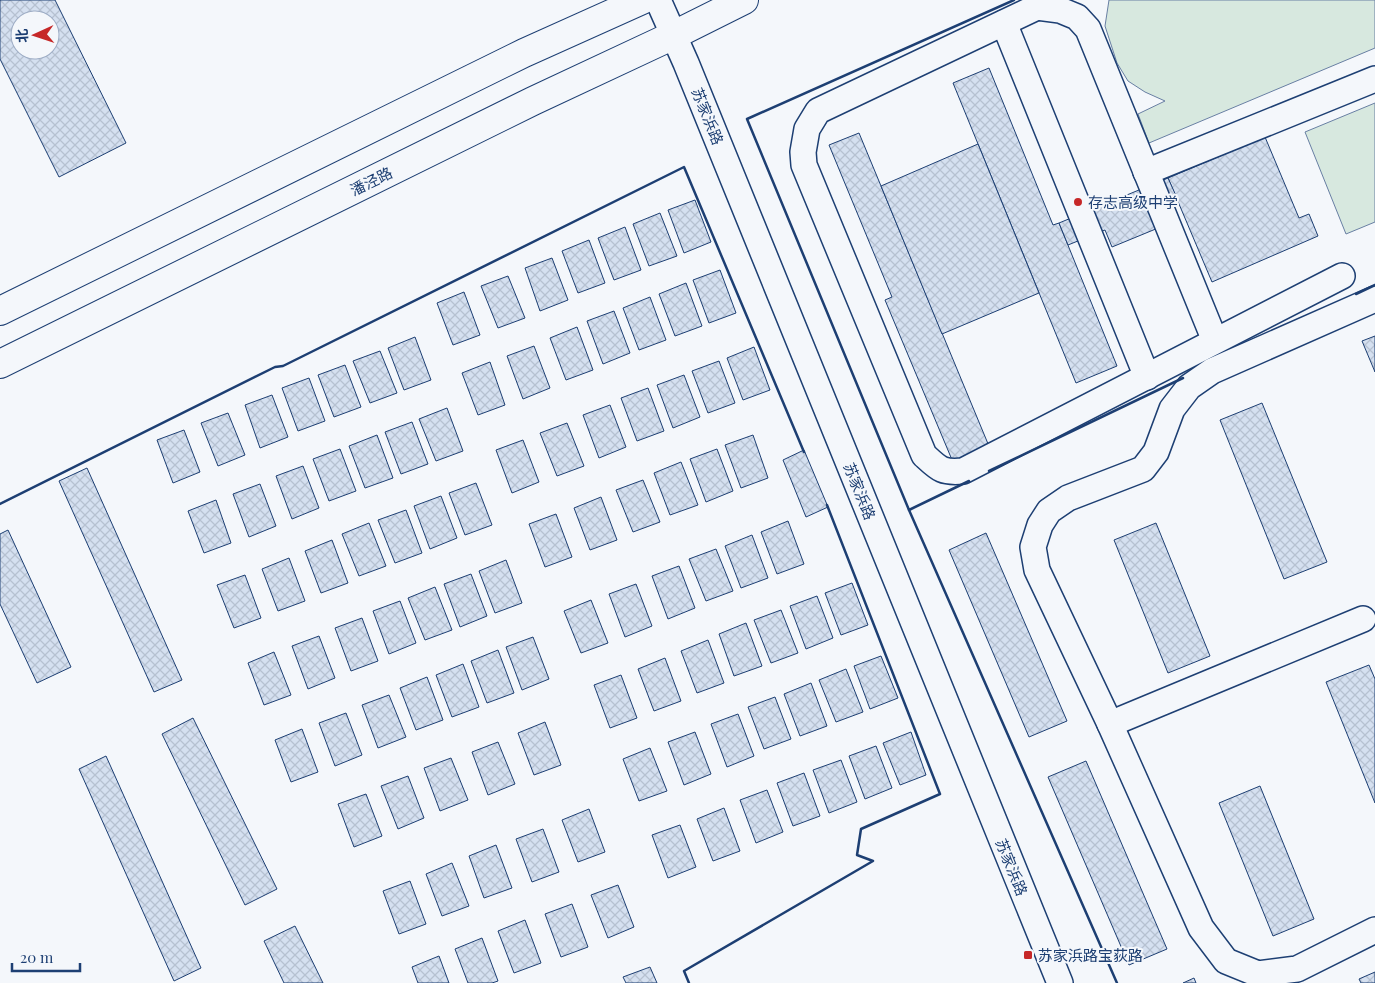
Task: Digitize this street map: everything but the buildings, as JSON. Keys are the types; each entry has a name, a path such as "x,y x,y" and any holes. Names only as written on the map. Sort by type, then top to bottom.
{"main road":[{"path":"0,311 524,53 642,0"},
{"name":"潘泾路","path":"0,364 744,0"}],"street":[{"name":"苏家浜路","path":"658,0 674,35 1060,983"},
{"path":"1215,341 1088,29 1077,17 1060,10 1035,4 1004,23 818,111 807,129 803,152 804,165 924,455 939,469 949,472 963,470 1342,276"},
{"path":"1004,23 1147,376"},
{"path":"1146,172 1375,79"},
{"path":"1375,300 1212,372 1189,387 1172,410 1156,452 1143,469 1068,498 1049,511 1040,525 1033,547 1037,570 1110,724 1201,928 1226,961 1258,974 1297,968 1375,930"},
{"path":"1110,724 1363,619"}],"shaded area":[{"path":"1109,0 1375,0 1375,48 1149,143 1138,114 1165,101 1145,92 1128,81 1117,63 1105,26"},
{"path":"1375,103 1375,222 1346,234 1305,132"}],"wall":[{"path":"969,481 909,510 747,119 1014,0"},
{"path":"0,504 684,167 804,452"},
{"path":"1356,294 1375,285"},
{"path":"989,471 1183,378"},
{"path":"689,983 684,971 873,861 857,855 861,829 940,794 827,505"},
{"path":"909,510 1117,983"}],"place":[{"name":"存志高级中学","path":"1078,202"},
{"name":"苏家浜路宝荻路","path":"1028,955"}]}
